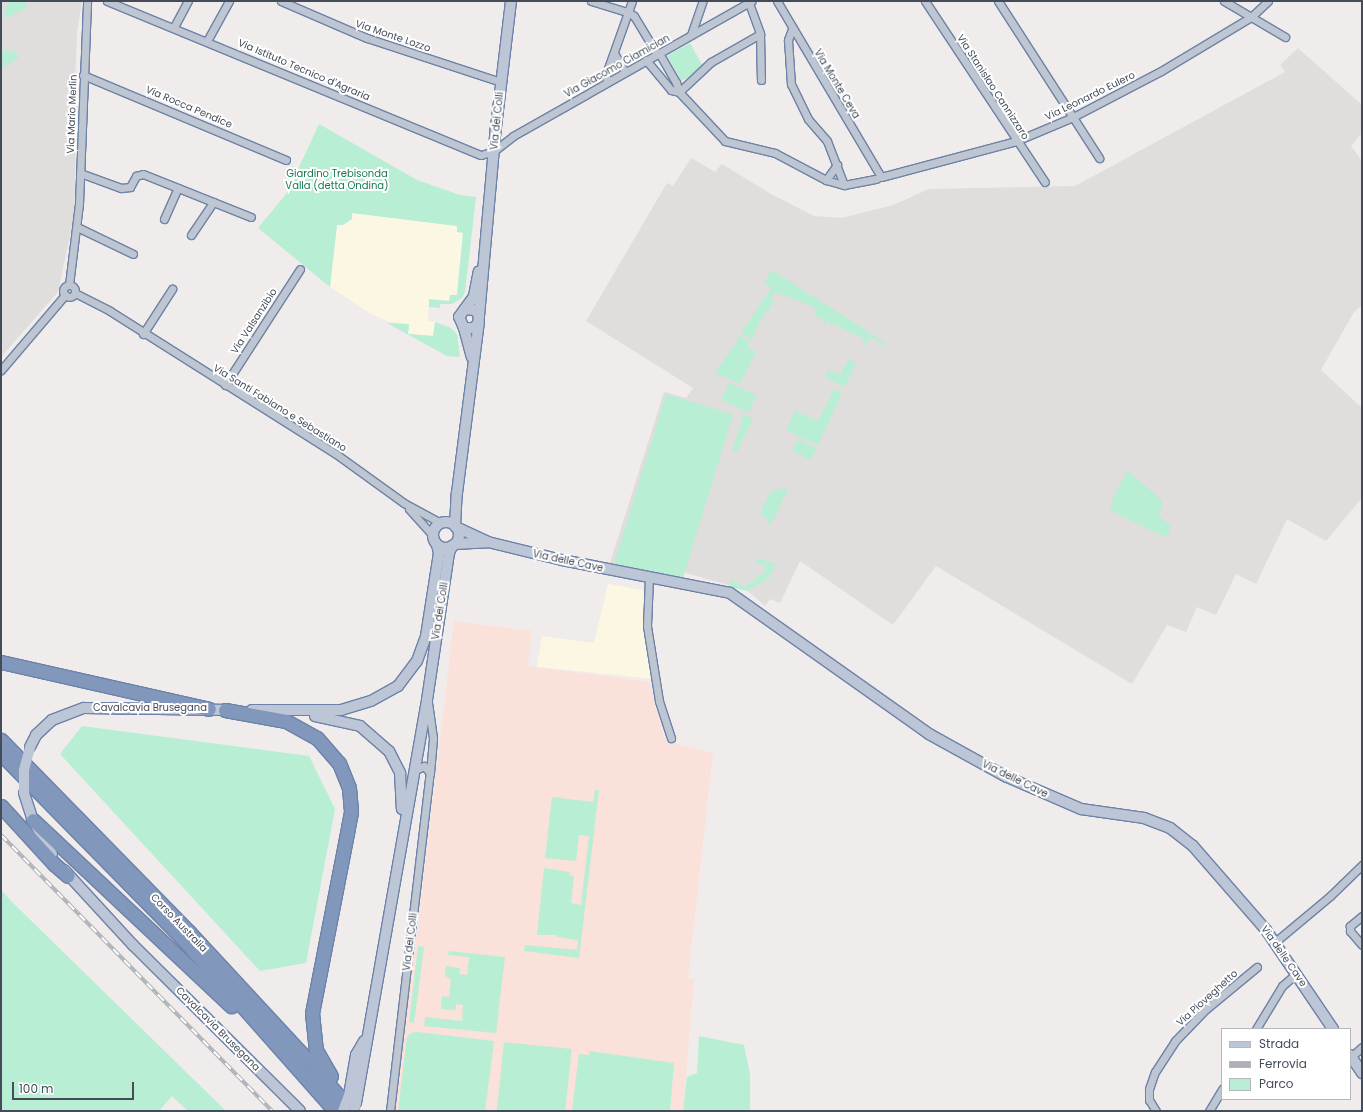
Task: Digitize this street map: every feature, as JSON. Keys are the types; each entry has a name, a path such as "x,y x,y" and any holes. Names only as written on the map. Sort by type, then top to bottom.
{"highway":[{"path":"1,662 210,708"},
{"path":"225,710 272,717 300,727 325,745 339,763 345,777 351,812 313,1000 311,1022 313,1041 320,1059 355,1109"},
{"name":"Corso Australia","path":"1,740 189,932 355,1109"},
{"name":"Corso Australia","path":"1,754 182,938 335,1111"},
{"path":"1,806 54,864 68,876"},
{"path":"33,820 289,1059"}],"main road":[{"name":"Via dei Colli","path":"427,700 448,558 458,539 456,527 457,493 479,319 494,151 511,1"},
{"name":"Via dei Colli","path":"473,365 464,328 459,317 474,296 485,242"},
{"path":"464,328 473,328 479,319 475,310 465,309"},
{"name":"Via dei Colli","path":"431,604 439,554 435,540 436,526 442,522 457,493"},
{"path":"442,522 456,527"},
{"name":"Via delle Cave","path":"456,527 488,542 649,578 730,593 924,730 1007,777 1081,809 1144,818 1170,828 1193,846 1213,867 1275,942 1332,1028"},
{"path":"435,540 444,548 454,545"},
{"name":"Via delle Cave","path":"454,545 488,542"},
{"name":"Cavalcavia Brusegana","path":"300,1111 134,945 68,876 45,846 33,820 24,793 24,770 30,747 36,735 52,720 84,708 210,708 225,710 282,711 341,710 372,701 398,686 409,674 422,648 431,604"},
{"path":"355,1109 427,700"},
{"path":"282,711 339,720 360,726 389,750 400,773 404,800 398,833 396,882"},
{"path":"342,1111 349,1095 356,1055 369,1032"},
{"path":"1351,1057 1362,1073"}],"street":[{"name":"Via Mario Merlin","path":"69,285 77,227 87,1"},
{"name":"Via Istituto Tecnico d'Agraria","path":"107,1 174,27 474,152 481,154 494,151"},
{"path":"174,27 188,1"},
{"path":"207,41 229,1"},
{"name":"Via Monte Lozzo","path":"281,1 360,35 501,82"},
{"path":"592,1 628,12"},
{"path":"607,82 606,74 632,1"},
{"path":"691,35 703,1"},
{"name":"Via Monte Ceva","path":"777,1 878,178"},
{"name":"Via Stanislao Cannizzaro","path":"925,1 1016,141 1045,182"},
{"path":"998,1 1099,158"},
{"path":"1224,1 1285,37"},
{"name":"Via Leonardo Eulero","path":"628,12 634,16 658,53 676,82 679,92 725,141 747,145 775,153 826,180 844,185 878,178 1016,141 1073,117 1161,71 1251,17 1268,1"},
{"path":"750,2 760,34 761,80"},
{"name":"Via Giacomo Ciamician","path":"494,151 513,136 750,2"},
{"path":"792,29 788,40 790,84 808,119 827,141 844,185"},
{"path":"679,92 711,62 760,34"},
{"path":"614,52 625,72"},
{"name":"Via Leonardo Eulero","path":"646,60 671,90 679,92"},
{"name":"Via Rocca Pendice","path":"83,75 286,160"},
{"path":"826,180 837,165"},
{"path":"80,173 121,188 130,187 136,176 143,174 251,217"},
{"path":"164,219 178,188"},
{"path":"191,235 213,202"},
{"path":"77,227 133,254"},
{"name":"Via Valsanzibio","path":"225,385 300,269"},
{"path":"1,370 65,295 64,287 69,285"},
{"name":"Via Santi Fabiano e Sebastiano","path":"69,285 74,288 75,293 110,312 336,454 404,503 442,522"},
{"path":"144,334 172,289"},
{"path":"65,295 69,297 75,293"},
{"name":"Via Santi Fabiano e Sebastiano","path":"404,503 435,540"},
{"path":"649,578 647,626 659,701 671,738"},
{"name":"Via dei Colli","path":"390,1111 430,772 433,738 427,700"},
{"path":"414,770 424,766 430,772"},
{"path":"1275,942 1330,896 1362,865"},
{"path":"1362,916 1350,926 1350,931 1362,945"},
{"name":"Via Pioveghetto","path":"1156,1111 1149,1100 1155,1072 1176,1041 1206,1009 1257,967"},
{"path":"1257,1028 1282,986 1296,974"},
{"path":"1351,1055 1362,1047"},
{"path":"1209,1111 1221,1091"}],"shaded area":[{"path":"1,1 82,1 77,32 75,84 77,106 74,216 58,292 1,357"},
{"path":"1298,48 1362,105 1362,133 1351,146 1362,161 1362,305 1354,312 1321,370 1362,408 1362,498 1326,541 1287,519 1256,584 1236,574 1216,615 1197,607 1186,632 1167,625 1132,684 936,566 893,625 800,561 780,603 770,599 765,606 748,591 690,574 610,563 664,392 686,398 693,388 586,321 667,183 673,186 691,158 715,172 722,164 771,194 814,216 842,218 893,205 929,189 1075,186 1285,72 1280,65"},
{"path":"352,213 458,226 463,232 457,295 450,301 429,300 428,321 435,322 434,336 408,334 409,324 389,322 371,314 330,287 337,225 346,221"},
{"path":"608,584 647,591 654,679 537,667 542,636 594,643"},
{"path":"454,621 532,631 528,666 649,682 665,741 713,753 688,978 694,980 683,1111 392,1111 417,935"}],"green space":[{"path":"13,1 25,2 27,7 7,18 4,12 7,4"},
{"path":"690,43 704,68 681,81 667,56"},
{"path":"7,49 9,53 15,50 19,58 1,68 1,52"},
{"name":"Giardino Trebisonda Valla (detta Ondina)","path":"319,124 417,180 460,195 476,197 465,292 462,298 452,304 440,304 440,308 429,307 429,299 449,301 450,295 457,295 463,233 457,232 457,226 352,213 352,219 343,225 337,225 330,287 258,228 287,193"},
{"path":"772,270 887,344 886,346 870,337 865,345 862,344 864,339 827,321 824,327 824,320 814,315 816,308 775,292 770,298 774,300 769,311 765,311 752,339 741,333 771,288 764,283"},
{"path":"435,322 451,328 457,334 460,357 447,356 387,323 409,324 408,334 433,336"},
{"path":"740,336 750,341 748,348 756,352 740,384 715,373"},
{"path":"848,359 856,363 845,387 825,377 828,370 840,375"},
{"path":"729,383 756,395 749,413 721,400"},
{"path":"834,389 842,393 818,445 786,430 795,411 818,421"},
{"path":"666,394 733,414 681,585 614,564"},
{"path":"742,414 753,419 737,452 732,450 743,419 740,418"},
{"path":"798,439 817,449 810,460 792,450"},
{"path":"1127,470 1163,501 1159,516 1171,526 1168,535 1161,535 1111,511 1111,502"},
{"path":"789,487 771,525 760,513 770,492"},
{"path":"756,558 776,564 769,578 748,591 729,587 731,580 746,587 748,582 752,584 758,574 762,576 766,567 755,561"},
{"path":"82,726 309,756 335,809 306,963 260,971 60,754"},
{"path":"595,790 599,790 579,958 524,951 525,945 577,950 578,940 557,937 557,935 537,935 544,868 570,872 569,875 574,876 571,903 581,905 589,836 579,835 576,861 545,858 552,797 593,802"},
{"path":"1,890 226,1111 188,1111 172,1096 159,1111 1,1111"},
{"path":"418,946 424,947 414,1023 409,1022"},
{"path":"449,951 505,957 496,1033 424,1026 425,1017 462,1021 463,1005 456,1004 456,1010 441,1009 442,996 449,997 451,979 445,976 446,966 460,968 459,974 467,975 469,957 448,955"},
{"path":"417,1032 494,1041 485,1111 398,1111 407,1037 411,1033"},
{"path":"699,1036 744,1045 750,1074 750,1111 683,1111 687,1077 697,1073"},
{"path":"504,1042 572,1049 565,1111 497,1111"},
{"path":"589,1051 674,1063 670,1111 572,1111 579,1054 589,1055"}],"railway":[{"path":"1,835 272,1111"}]}
